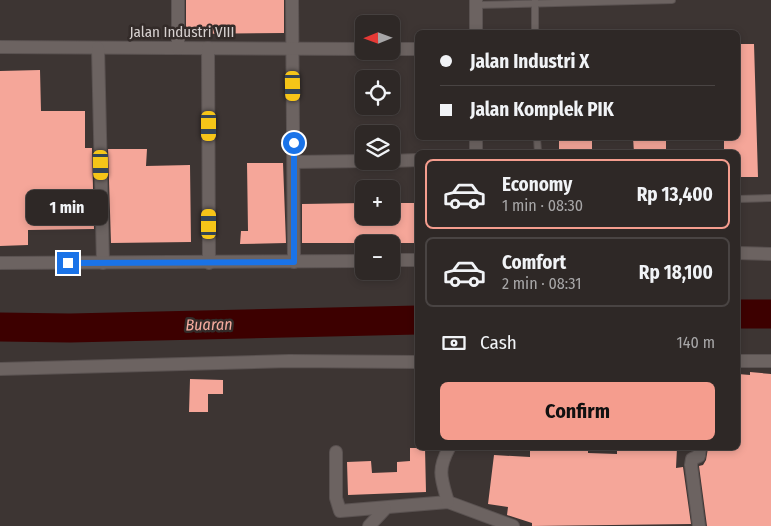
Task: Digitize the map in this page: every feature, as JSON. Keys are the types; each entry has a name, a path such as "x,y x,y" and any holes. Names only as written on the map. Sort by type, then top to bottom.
{"street":[{"path":"178,0 178,48"},
{"path":"292,0 294,262"},
{"path":"476,2 476,30"},
{"name":"Jalan Industri VIII","path":"0,48 355,49"},
{"path":"98,48 103,263"},
{"path":"208,48 209,262"},
{"path":"400,49 415,48"},
{"path":"400,161 415,160"},
{"path":"294,162 355,161"},
{"path":"740,253 771,254"},
{"path":"400,260 415,260"},
{"path":"0,263 355,261"},
{"path":"740,361 771,361"},
{"path":"0,369 270,362 415,362"},
{"path":"448,450 441,463 440,475 448,502"},
{"path":"699,526 691,464 692,459 699,456 700,450"},
{"path":"336,452 337,508 340,512 448,502 488,521 513,526"},
{"path":"369,526 386,508"}],"lane":[{"path":"476,2 672,0"},
{"path":"535,2 536,30"},
{"path":"740,199 771,198"}],"building":[{"path":"186,0 284,0 284,33 186,34"},
{"path":"740,44 754,44 758,177 740,177 740,150 724,150 724,140 740,140"},
{"path":"40,70 41,111 85,111 85,148 92,148 94,229 28,230 28,245 0,246 0,71"},
{"path":"559,140 592,140 592,150 559,150"},
{"path":"633,140 666,140 666,150 634,150"},
{"path":"108,149 147,149 146,166 190,165 191,242 111,243"},
{"path":"247,163 283,163 286,243 240,244 241,231 248,231"},
{"path":"355,203 355,225 400,225 400,203 415,203 415,243 400,243 400,235 355,235 355,243 302,243 302,204"},
{"path":"750,372 771,374 771,526 707,526 699,466 703,465 706,460 708,450 740,450 740,374 750,375"},
{"path":"190,379 223,380 223,394 208,394 208,412 189,412"},
{"path":"410,448 425,450 426,492 348,495 347,462 371,461 372,473 397,472 397,462 410,461"},
{"path":"530,450 588,450 588,453 617,454 617,450 677,450 676,468 683,467 691,524 532,526 532,523 507,515 508,507 488,504 494,455 530,457"}],"waterway":[{"name":"Buaran","path":"740,314 771,314"},
{"name":"Buaran","path":"0,327 70,328 415,320"}],"route":[{"path":"68,263 294,262 294,143"}]}
